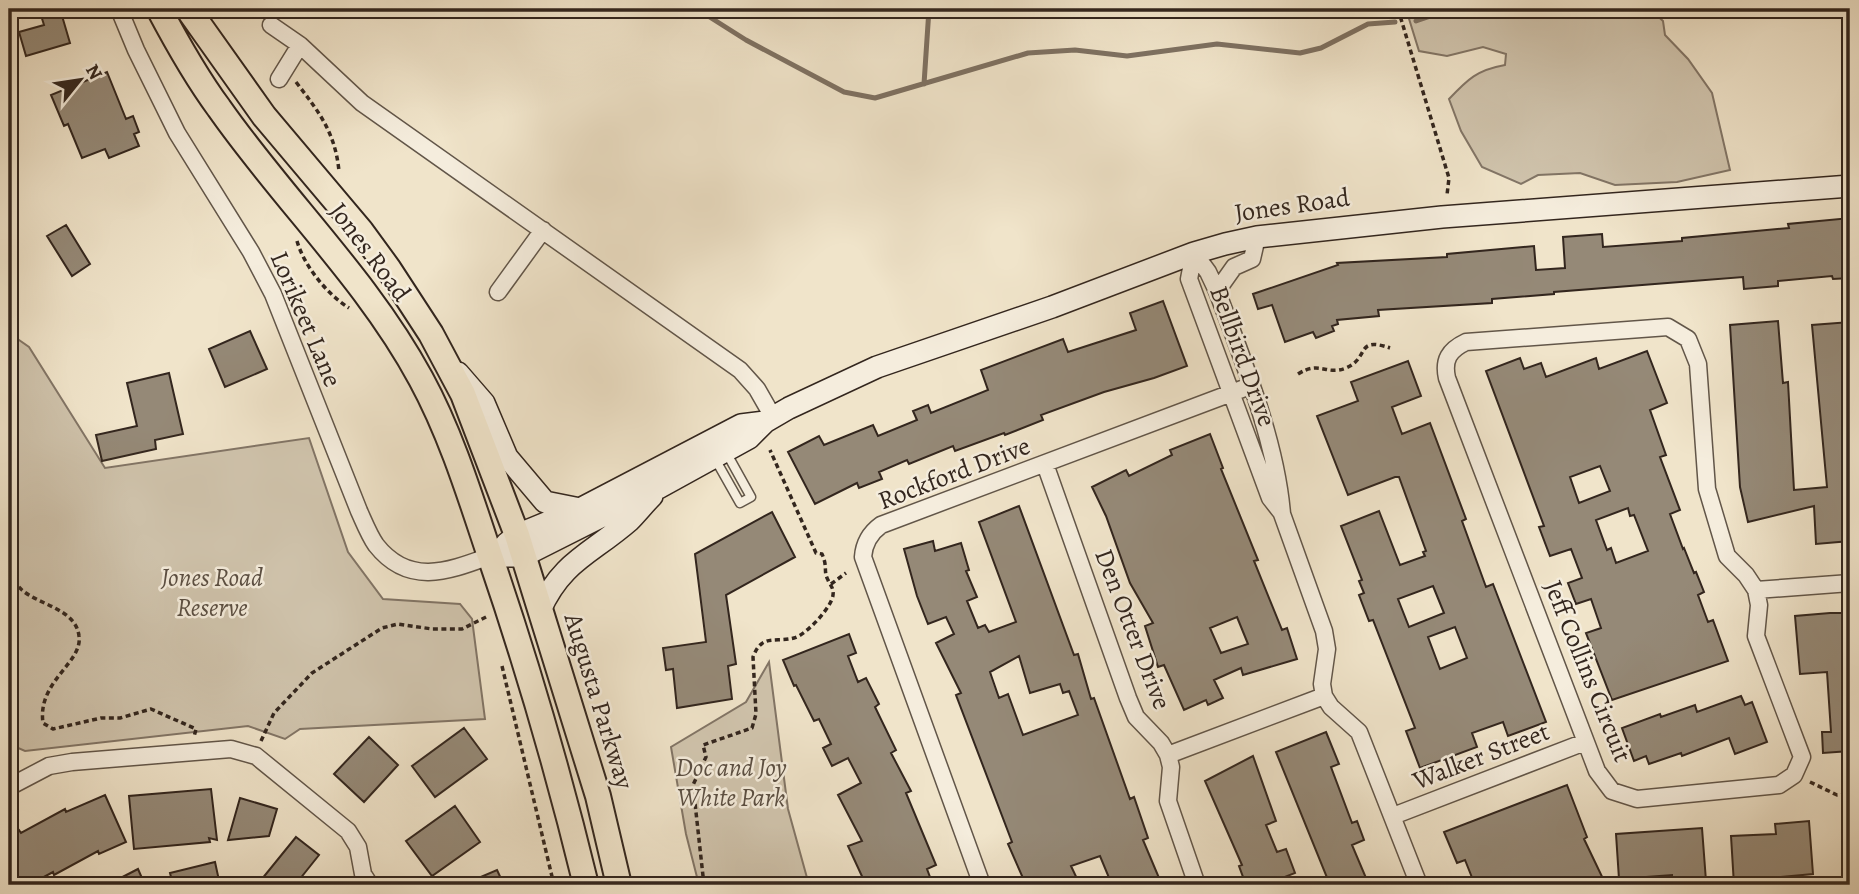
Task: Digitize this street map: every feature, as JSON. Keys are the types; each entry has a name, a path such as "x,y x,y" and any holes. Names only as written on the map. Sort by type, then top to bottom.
{"main road":[{"name":"Jones Road","path":"159,9 219,109 338,256 380,313 421,379 445,428 490,556"},
{"name":"Jones Road","path":"188,9 264,116 361,231 394,277 445,358 477,428 520,546"},
{"name":"Augusta Parkway","path":"520,546 598,796 619,885"},
{"path":"490,556 545,729 586,885"}],"street":[{"name":"Lorikeet Lane","path":"119,9 136,50 177,132 251,252 273,294 359,511 376,544 401,565 422,572 442,573 490,556"},
{"path":"271,25 300,45 362,103 740,370 757,389 769,419"},
{"path":"283,74 300,45"},
{"name":"Jones Road","path":"520,546 580,509 719,448 749,438 769,419 877,367 1089,294 1194,253 1257,237 1442,217 1850,186"},
{"path":"498,292 543,230"},
{"name":"Bellbird Drive","path":"1217,291 1234,267 1252,259 1257,237"},
{"name":"Bellbird Drive","path":"1194,253 1208,272 1217,291 1268,441 1282,514 1324,632 1324,696"},
{"name":"Bellbird Drive","path":"1194,253 1189,279 1270,498 1282,514"},
{"name":"Jeff Collins Circuit","path":"1668,327 1688,339 1698,364 1707,489 1727,556 1746,575 1756,590 1759,605 1756,636 1802,757 1794,775 1779,785 1769,787 1637,799 1612,791 1597,771 1513,545 1447,378 1447,356 1457,346 1466,342 1668,327"},
{"path":"445,358 484,403 507,457 545,502 580,509"},
{"name":"Rockford Drive","path":"982,885 886,624 863,557 864,547 873,531 881,525 1250,386"},
{"name":"Jones Road","path":"490,556 660,487 719,448"},
{"name":"Den Otter Drive","path":"1045,464 1136,717 1161,743 1168,755"},
{"path":"540,610 558,578 579,558 629,520 660,487"},
{"path":"1756,590 1850,583"},
{"path":"1197,885 1168,801 1171,768 1168,755 1324,696 1331,707 1359,732 1419,885"},
{"name":"Walker Street","path":"1393,816 1586,742"},
{"path":"9,788 49,766 231,749 256,756 348,831 358,847 367,884"}],"lane":[{"path":"719,448 751,498 740,503 719,448"}],"path":[{"path":"1398,9 1449,178 1447,195"},
{"path":"283,74 329,127 337,151 339,174"},
{"path":"296,237 301,256 337,300 357,312"},
{"path":"1298,374 1316,366 1337,371 1345,368 1356,361 1369,345 1375,343 1390,348"},
{"path":"704,885 693,785 706,757 704,745 752,728 756,714 755,651 771,639 795,638 813,625 834,596 825,572 827,564 822,554 816,553 770,450"},
{"path":"9,573 22,590 66,614 75,624 80,636 72,659 61,670 47,694 42,712 43,723 53,729 101,718 120,718 151,709 196,729 194,751"},
{"path":"831,584 846,573"},
{"path":"256,756 274,713 312,673 382,628 398,624 432,629 462,629 489,615 485,606"},
{"path":"502,666 554,885"},
{"path":"1803,787 1811,781 1838,795 1850,794"}],"green space":[{"path":"1406,9 1549,9 1552,13 1567,9 1650,9 1663,21 1665,35 1688,59 1712,93 1730,170 1677,182 1615,185 1580,173 1538,175 1521,184 1482,167 1461,131 1449,99 1474,76 1505,65 1506,54 1483,47 1447,56 1419,51"},
{"name":"Jones Road Reserve","path":"9,333 29,347 105,468 309,438 348,552 383,599 460,604 472,619 485,719 300,729 285,739 248,726 25,751 9,744"},
{"name":"Doc and Joy White Park","path":"769,662 788,809 809,885 699,885 686,834 671,747 746,702"}],"building":[{"path":"60,9 70,43 26,56 19,32 44,25 40,12"},
{"path":"107,72 126,119 133,116 139,132 134,134 139,146 109,158 105,149 82,158 68,124 64,126 51,95"},
{"path":"1850,218 1850,278 1833,279 1832,276 1778,281 1778,286 1744,289 1743,277 1554,292 1492,299 1492,303 1378,310 1379,316 1337,320 1338,324 1332,326 1334,331 1316,338 1313,332 1285,342 1272,305 1258,309 1253,294 1338,265 1337,263 1447,257 1447,254 1534,246 1536,270 1565,268 1563,237 1602,234 1603,247 1682,241 1682,238 1789,228 1788,224"},
{"path":"66,225 90,264 72,276 47,236"},
{"path":"1163,301 1187,366 1041,415 1043,420 1005,435 1004,433 955,451 953,446 909,464 907,460 879,472 882,479 859,488 857,483 815,504 788,452 819,436 824,445 873,425 878,436 917,420 913,411 928,405 931,413 988,390 981,370 1063,339 1068,352 1136,330 1130,313"},
{"path":"1778,321 1783,383 1788,382 1794,490 1827,487 1812,325 1850,322 1850,470 1844,470 1850,541 1816,544 1814,506 1748,522 1740,487 1730,325"},
{"path":"250,331 267,369 225,387 209,349"},
{"path":"1647,351 1667,403 1650,410 1666,455 1660,457 1680,510 1670,514 1704,592 1698,595 1708,622 1713,620 1728,661 1612,700 1586,633 1601,628 1591,599 1576,604 1568,583 1582,578 1571,549 1550,556 1539,527 1544,526 1486,371 1520,358 1524,369 1541,363 1546,377 1596,358 1599,369","holes":["1600,466 1610,491 1579,503 1570,477","1628,508 1630,516 1634,515 1648,551 1616,563 1611,548 1607,550 1596,520"]},
{"path":"1408,361 1421,396 1392,407 1402,434 1430,423 1466,519 1462,521 1486,587 1493,584 1546,722 1508,736 1503,722 1472,733 1477,747 1420,768 1406,731 1415,728 1373,620 1369,621 1359,595 1364,593 1359,581 1362,580 1341,526 1379,511 1400,565 1425,556 1423,552 1426,551 1399,477 1348,495 1317,416 1358,401 1351,382","holes":["1433,586 1444,613 1409,627 1398,599","1455,627 1467,658 1440,669 1428,637"]},
{"path":"169,373 183,434 155,440 156,449 102,461 96,435 137,426 127,383"},
{"path":"1210,434 1223,468 1221,469 1258,560 1254,561 1282,630 1287,628 1297,659 1243,675 1241,668 1214,680 1223,698 1208,705 1206,700 1184,710 1164,665 1158,667 1145,626 1153,623 1130,583 1106,516 1092,487 1126,470 1129,476 1172,455 1170,450","holes":["1237,617 1248,644 1221,653 1210,628"]},
{"path":"1019,506 1074,655 1078,654 1091,699 1094,698 1130,799 1134,797 1148,838 1143,840 1162,885 1112,885 1100,856 1071,866 1080,885 1026,885 1008,844 1012,842 956,695 961,693 936,643 954,634 946,617 928,624 904,549 933,541 935,551 961,543 969,570 966,571 977,597 967,601 978,628 985,625 989,632 1016,622 979,522","holes":["1019,656 1030,693 1060,684 1063,693 1069,691 1078,715 1023,735 1008,694 999,698 990,672"]},
{"path":"772,512 795,557 726,595 736,664 728,666 732,699 677,708 673,669 666,670 663,648 706,642 695,554"},
{"path":"1850,613 1850,751 1823,753 1822,732 1831,732 1827,672 1800,674 1795,616"},
{"path":"849,634 856,653 848,656 858,682 866,678 879,704 875,707 896,750 891,753 911,791 906,793 936,865 927,869 933,885 866,885 848,846 862,841 838,795 861,783 848,758 832,766 823,748 831,744 819,719 814,721 796,685 794,686 783,660"},
{"path":"1741,696 1745,705 1752,702 1767,742 1735,754 1729,738 1682,756 1681,753 1649,764 1646,756 1634,761 1622,728 1695,705 1697,712"},
{"path":"464,728 487,759 435,797 412,766"},
{"path":"1326,732 1339,764 1331,767 1352,823 1357,821 1364,840 1352,845 1369,885 1330,885 1276,752"},
{"path":"369,737 398,765 364,802 334,774"},
{"path":"1253,756 1276,821 1266,825 1277,852 1286,849 1295,873 1277,880 1279,885 1246,885 1239,866 1242,865 1205,781"},
{"path":"1567,785 1587,837 1584,839 1606,885 1475,885 1465,860 1457,863 1444,832"},
{"path":"211,789 217,840 209,838 210,842 134,849 129,796"},
{"path":"105,795 126,842 99,854 98,851 29,885 9,885 9,835 19,830 21,833 65,809 66,812"},
{"path":"240,798 277,809 269,836 228,840"},
{"path":"455,806 480,842 432,876 406,841"},
{"path":"1809,821 1813,874 1769,878 1769,885 1734,885 1731,836 1776,834 1775,824"},
{"path":"1702,828 1706,881 1672,884 1672,875 1619,879 1616,834"},
{"path":"296,837 319,855 295,885 257,885"},
{"path":"215,862 220,885 173,885 170,873"},
{"path":"138,869 145,885 107,885"},
{"path":"497,870 504,885 462,885"}],"waterway":[{"path":"697,9 746,40 844,92 875,98 1028,53 1075,50 1127,56 1217,44 1300,53 1321,48 1368,24 1395,22"},
{"path":"924,84 929,9"},
{"path":"1416,21 1451,9"}]}
